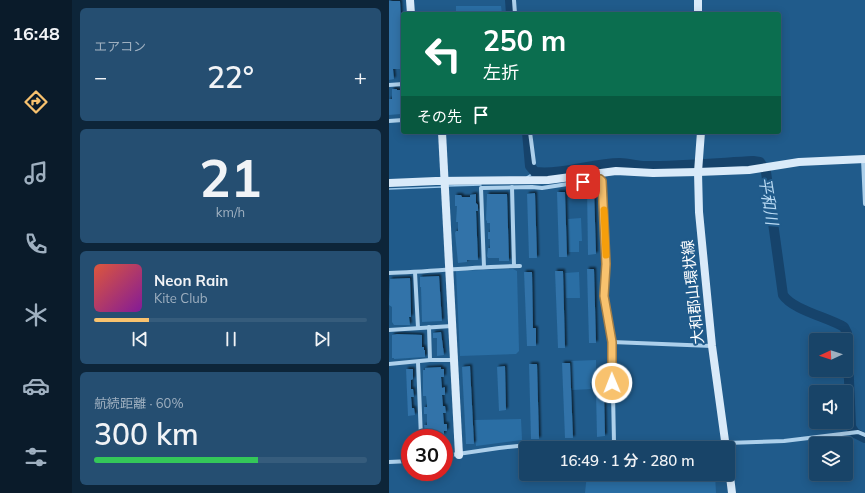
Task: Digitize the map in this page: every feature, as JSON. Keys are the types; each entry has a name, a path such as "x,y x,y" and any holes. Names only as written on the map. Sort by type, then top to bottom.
{"street":[{"path":"409,0 411,12"},
{"path":"514,0 515,12"},
{"path":"698,0 698,12"},
{"path":"389,85 401,84"},
{"path":"389,121 401,120"},
{"path":"442,134 459,455"},
{"path":"530,134 534,163"},
{"name":"大和郡山環状線","path":"701,134 699,212 712,346 725,441"},
{"path":"484,267 481,188 514,184 527,180 562,179 616,171 653,174 699,166 749,170 819,161 864,159 865,204"},
{"path":"389,183 445,182 514,184 542,188 600,179 602,181 606,264 604,296 612,342 614,441"},
{"path":"514,184 514,266"},
{"path":"389,273 520,266"},
{"path":"415,272 418,328"},
{"path":"389,330 452,326"},
{"path":"429,327 430,360"},
{"path":"612,342 712,346"},
{"path":"389,364 430,360 453,360"},
{"path":"418,362 421,429"},
{"path":"735,445 858,432 865,435"},
{"path":"453,455 519,446"},
{"path":"389,462 401,461"},
{"path":"731,481 732,493"}],"shaded area":[{"path":"456,6 501,6 502,12 456,12"},
{"path":"581,218 582,241 579,241 579,252 569,252 568,219"},
{"path":"513,269 517,271 519,351 516,354 460,356 456,271"},
{"path":"579,272 580,298 566,298 565,273"},
{"path":"596,360 596,382 590,383 591,389 572,390 571,361"},
{"path":"521,419 522,440 476,446 474,420"},
{"path":"586,481 715,481 716,493 585,493"}],"building":[{"path":"389,1 400,1 401,69 393,69 394,79 389,80"},
{"path":"392,89 400,90 401,114 389,115 389,99 392,99"},
{"path":"587,188 594,188 596,254 588,255"},
{"path":"557,192 565,192 567,257 559,257"},
{"path":"535,193 537,258 529,258 527,194"},
{"path":"476,194 476,203 478,205 478,211 476,211 478,260 467,260 467,262 458,263 455,233 458,231 458,222 456,222 457,206 455,206 455,195 470,197 470,195"},
{"path":"487,194 507,194 509,261 499,261 499,258 488,258 487,256 488,248 490,248 488,232 490,232 490,223 487,223 487,220 486,221"},
{"path":"587,269 594,269 596,343 589,343"},
{"path":"555,271 563,271 565,348 558,348"},
{"path":"524,272 532,272 533,328 536,328 536,346 527,346"},
{"path":"439,276 442,321 422,322 420,277"},
{"path":"410,278 410,325 394,325 392,322 392,307 389,305 390,279"},
{"path":"441,332 444,355 437,356 437,338 433,338 433,333"},
{"path":"392,335 422,335 422,347 424,347 425,350 425,357 392,358"},
{"path":"562,363 570,363 573,438 565,438"},
{"path":"529,364 537,364 539,439 531,439"},
{"path":"470,366 474,444 466,444 462,367"},
{"path":"505,366 506,410 499,411 497,367"},
{"path":"441,367 441,369 444,369 444,377 441,377 442,388 445,387 445,395 442,395 443,406 445,406 446,413 443,413 444,424 447,424 447,429 425,429 424,425 427,425 427,414 424,414 424,407 427,407 426,396 423,396 423,370 425,370 425,368"},
{"path":"406,369 413,369 411,389 413,389 414,397 411,397 412,408 414,408 415,415 408,416"},
{"path":"604,391 605,436 597,437 596,392"}],"waterway":[{"name":"平和川","path":"510,0 511,12"},
{"name":"平和川","path":"527,134 530,166 535,172 557,172 620,163 645,166 753,161 760,162 766,172 783,295 794,305 844,327 847,333 851,427 855,433 865,438"},
{"path":"527,177 535,172"},
{"path":"447,186 481,185"},
{"path":"389,189 441,187"}],"slow traffic":[{"path":"604,210 606,255"}],"route":[{"path":"583,182 600,179 602,181 606,264 604,296 612,342 612,383"}]}
